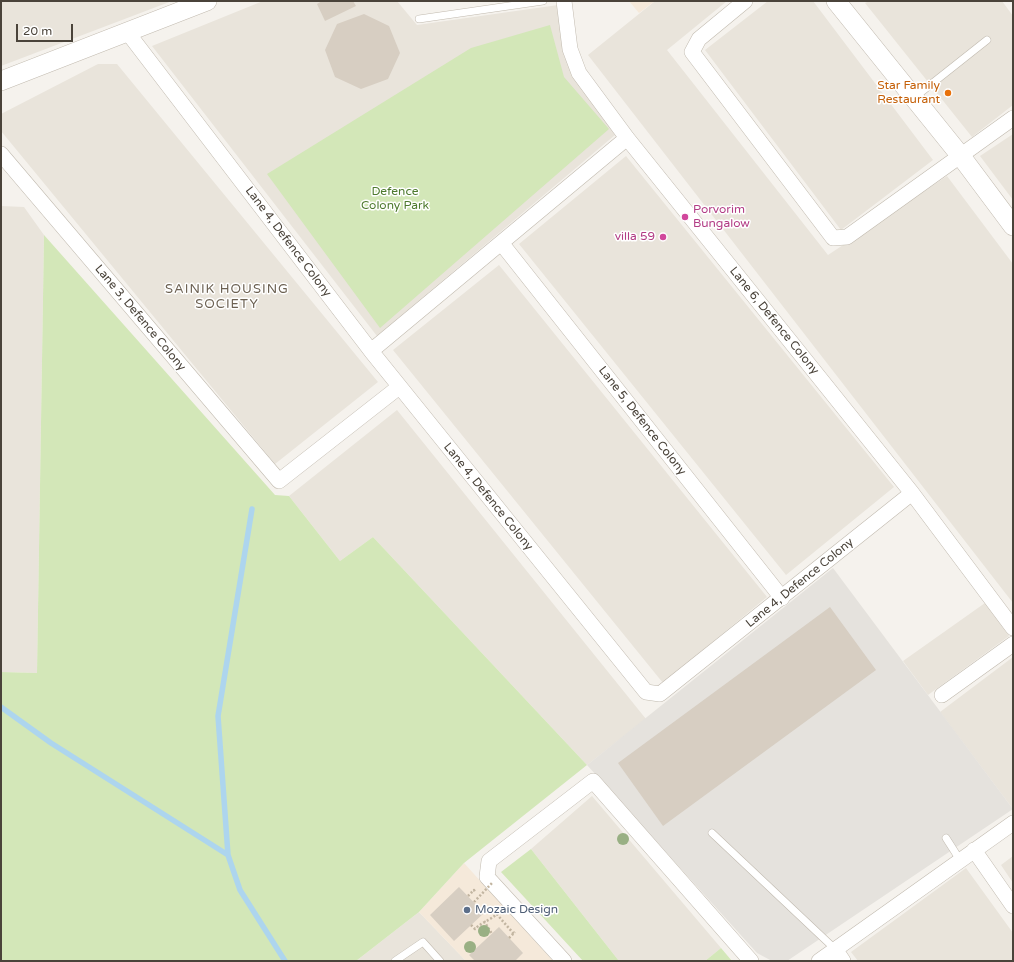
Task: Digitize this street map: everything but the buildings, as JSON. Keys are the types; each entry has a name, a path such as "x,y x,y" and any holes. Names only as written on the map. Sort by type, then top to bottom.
{"street":[{"path":"1,81 128,33 206,1"},
{"name":"Lane 6, Defence Colony","path":"564,1 570,49 579,73 628,138 912,494 1013,628"},
{"path":"745,1 699,39 692,52 833,238 847,237 1013,118"},
{"path":"844,4 1013,226"},
{"name":"Lane 4, Defence Colony","path":"128,33 399,387 646,692 660,694 912,494"},
{"path":"371,351 502,244 628,138"},
{"name":"Lane 3, Defence Colony","path":"1,154 279,481 399,387"},
{"name":"Lane 5, Defence Colony","path":"502,244 782,598"},
{"path":"942,696 1013,644"},
{"path":"564,961 492,884 487,877 489,861 592,781 751,961"},
{"path":"819,961 839,955 960,860 1013,823"},
{"path":"974,850 1013,906"}],"lane":[{"path":"420,19 543,1"},
{"path":"914,97 987,40"},
{"path":"712,833 839,955"},
{"path":"946,838 960,860"},
{"path":"395,961 423,942 440,961"}],"path":[{"path":"474,902 492,884"},
{"path":"468,896 474,890 484,902"},
{"path":"494,911 514,934"},
{"path":"471,925 475,929 484,920 492,918"},
{"path":"484,920 492,934"}],"shaded area":[{"path":"1,1 172,1 1,66"},
{"path":"263,1 397,1 417,25 558,5 573,74 615,135 377,336 152,46"},
{"path":"629,1 655,1 639,13"},
{"path":"655,1 727,1 667,50 828,255 947,176 1013,264 1013,603 588,55"},
{"path":"768,1 813,1 933,160 841,230 705,50"},
{"path":"869,1 1002,1 1013,16 1013,105 972,137 865,3"},
{"path":"98,64 117,64 378,382 275,464 1,131 1,114"},
{"path":"1013,134 1013,200 980,156"},
{"path":"626,156 894,487 786,575 519,244"},
{"path":"1,206 24,207 44,235 37,673 1,672"},
{"path":"499,265 767,597 663,683 393,350"},
{"path":"397,410 646,719 587,765 373,537 340,561 289,496"},
{"path":"833,568 1013,809 787,961 772,961 757,953 587,765"},
{"path":"985,603 1009,636 928,695 903,661"},
{"path":"1013,657 1013,809 940,712"},
{"path":"592,796 721,948 705,961 619,961 531,849"},
{"path":"1013,856 1013,883 1001,865"},
{"path":"464,863 553,961 466,961 419,912"},
{"path":"966,868 1013,933 1013,961 858,961 851,952"},
{"path":"419,912 466,961 356,961"}],"green space":[{"name":"Defence Colony Park","path":"550,25 564,77 609,129 380,328 267,174 471,48"},
{"path":"44,235 275,495 289,496 340,561 373,537 587,765 464,863 419,912 356,961 1,961 1,672 37,673"},
{"path":"531,849 619,961 583,961 501,872"},
{"path":"721,948 732,961 705,961"}],"waterway":[{"path":"252,509 218,716 228,855 240,890 285,961"},
{"path":"1,707 51,743 228,855"}],"place":[{"name":"Star Family Restaurant","path":"948,93"},
{"name":"Porvorim Bungalow","path":"685,217"},
{"name":"villa 59","path":"663,237"},
{"name":"Mozaic Design","path":"467,910"}],"district":[{"name":"SAINIK HOUSING SOCIETY","path":"227,298"}]}
